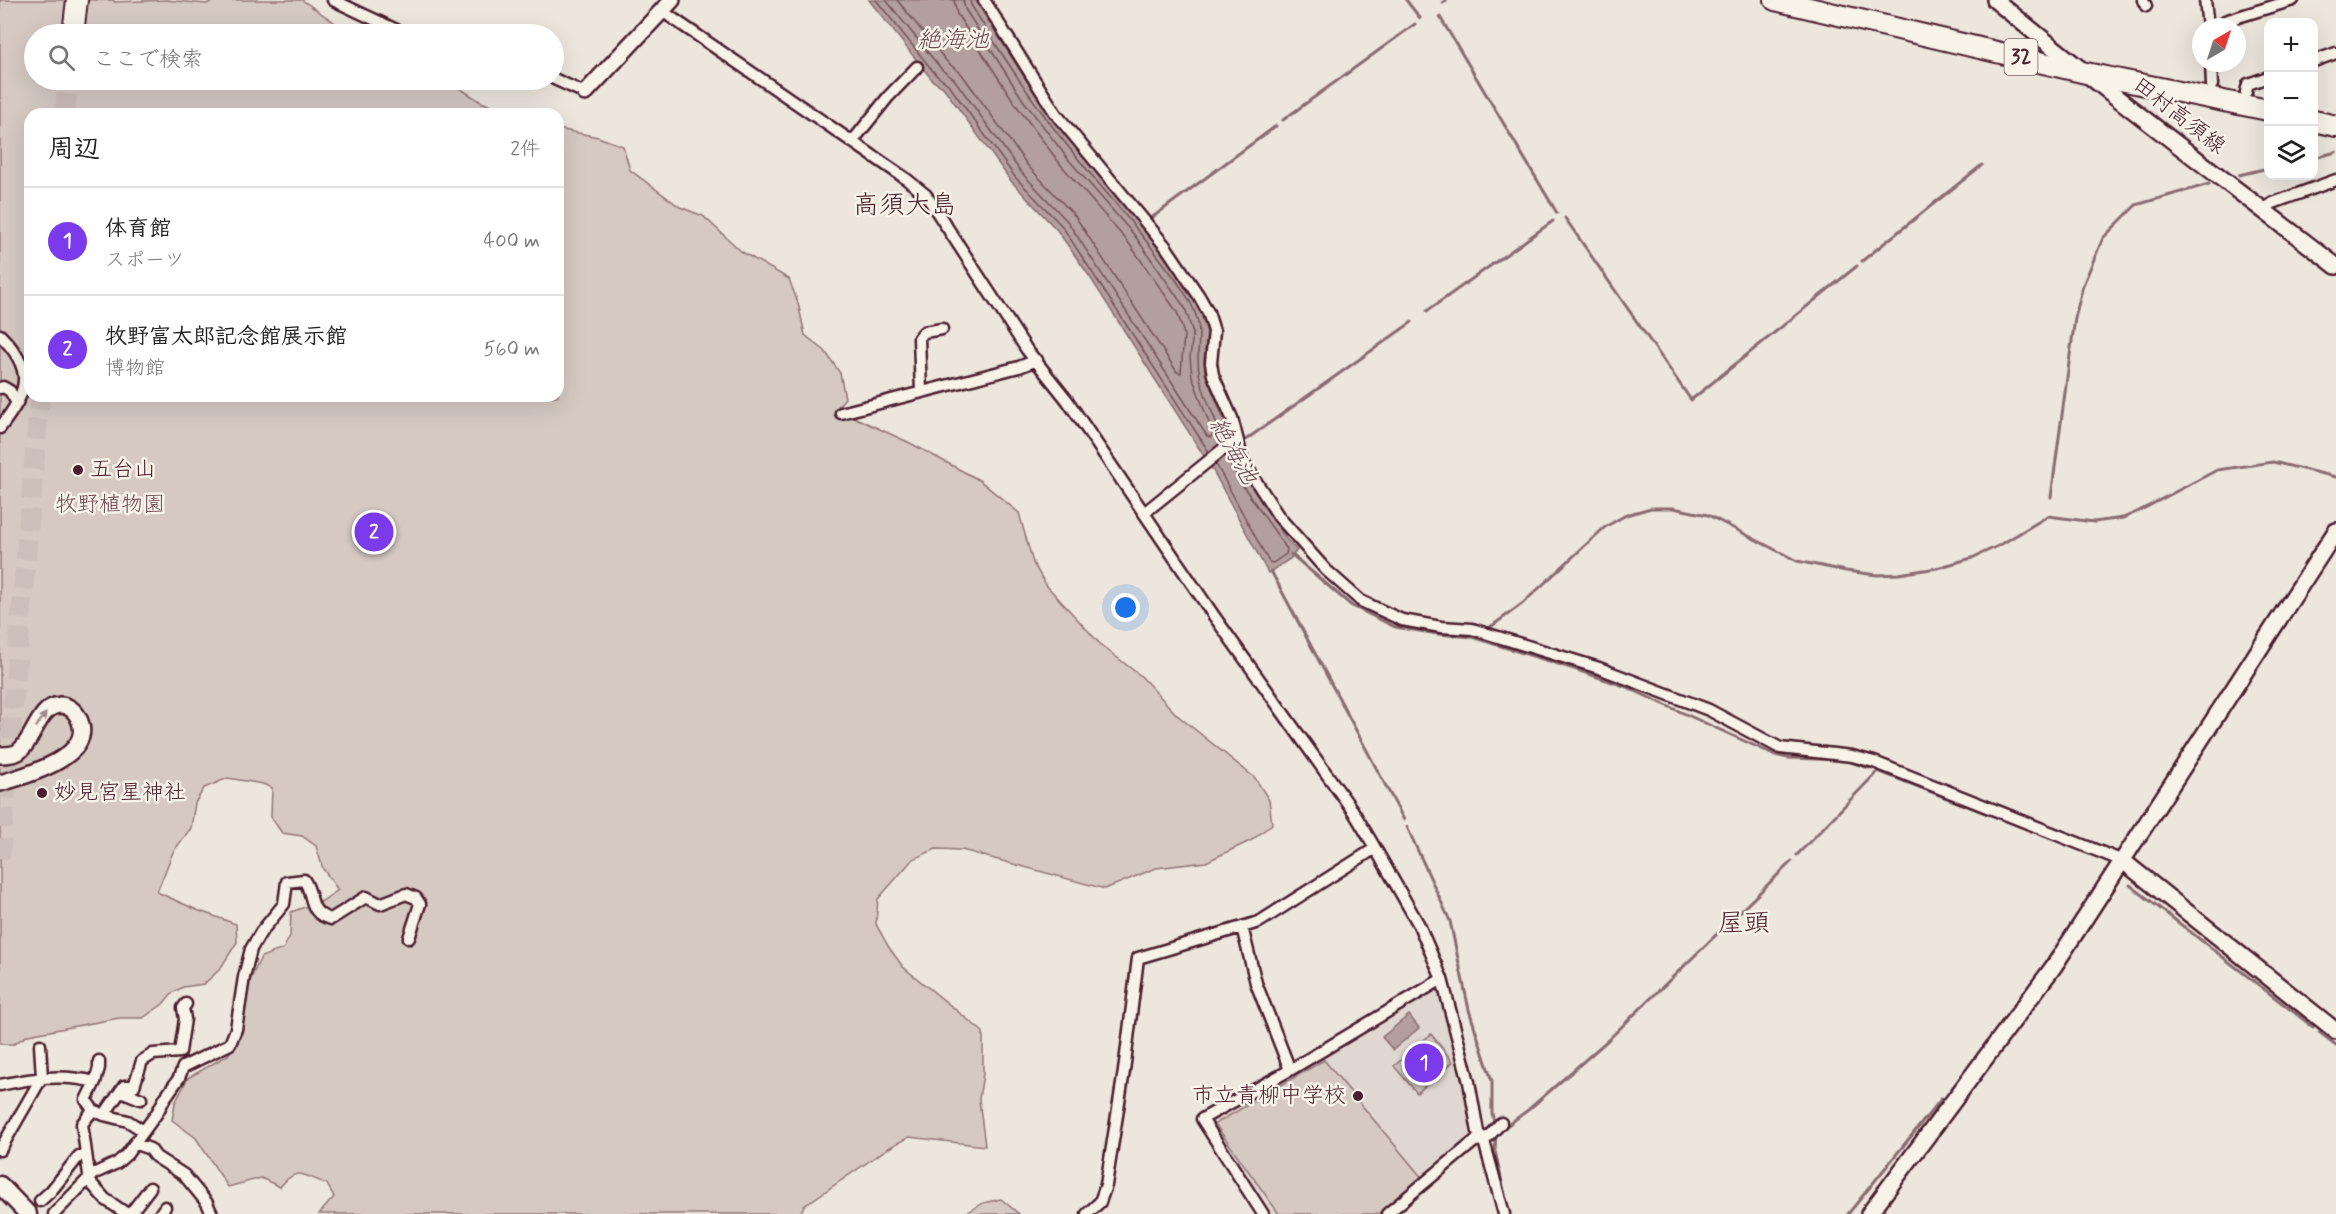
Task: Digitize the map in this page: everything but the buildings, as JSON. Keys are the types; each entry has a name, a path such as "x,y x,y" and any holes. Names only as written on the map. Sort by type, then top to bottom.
{"highway":[{"path":"74,24 77,0"},
{"name":"32","path":"1775,0 2086,73 2264,109"},
{"name":"32","path":"1820,0 2264,96"},
{"path":"2318,109 2336,113"},
{"path":"2318,122 2336,126"}],"main road":[{"path":"0,1185 28,1214"}],"street":[{"path":"333,0 384,24"},
{"path":"984,0 1056,114 1166,247 1208,312 1214,332 1213,375 1232,418 1234,441 1243,461 1279,517 1326,570 1361,601 1402,620 1441,627 1472,629 1599,668 1709,710 1774,746 1797,751 1852,756 1874,762 2123,861 2336,1031"},
{"name":"田村高須線","path":"1995,0 2336,266"},
{"path":"2205,0 2207,18"},
{"path":"2235,18 2293,0"},
{"path":"564,84 585,93 667,5 926,195 1028,350 1353,811 1419,926 1442,979 1469,1082 1478,1132 1484,1141 1504,1214"},
{"path":"2318,59 2336,53"},
{"path":"852,142 874,112 917,67"},
{"path":"2211,72 2212,85"},
{"path":"2246,92 2248,84 2264,78"},
{"path":"2264,210 2273,203 2336,180"},
{"path":"921,392 919,338 924,332 942,329"},
{"path":"0,335 24,370"},
{"path":"841,413 1037,360"},
{"path":"0,388 3,387 10,391 17,403"},
{"path":"0,428 17,403 24,387"},
{"path":"1144,513 1234,441"},
{"path":"1869,1214 2030,1000 2123,861 2336,531"},
{"path":"0,755 16,753 27,744 40,720 48,710 57,705 67,706 76,712 81,722 82,730 72,752 48,766 0,783"},
{"path":"1087,1214 1100,1202 1107,1176 1124,1071 1138,958 1259,922 1374,849"},
{"path":"54,1214 89,1178 117,1163 135,1144 179,1078 183,1067 216,1052 233,1040 250,949 284,904 287,882 304,880 315,910 321,916 330,919 366,897 380,904 406,894 416,898 420,904 409,938"},
{"path":"1242,927 1256,983 1290,1070"},
{"path":"1263,1214 1202,1119 1290,1070 1442,979"},
{"path":"104,1115 125,1085 134,1086 140,1064 151,1055 180,1052 185,1019 183,1008 186,1004"},
{"path":"0,1150 42,1077 40,1045"},
{"path":"99,1061 95,1082 86,1100 93,1110 128,1121 142,1131"},
{"path":"0,1085 42,1077 68,1077 95,1082"},
{"path":"121,1091 141,1099"},
{"path":"93,1110 82,1124 90,1182 105,1199 128,1214 150,1188"},
{"path":"1484,1141 1501,1123"},
{"path":"1387,1214 1476,1140 1484,1141"},
{"path":"135,1144 150,1149 156,1156 184,1175 207,1203 212,1214"},
{"path":"40,1201 79,1156"}],"shaded area":[{"name":"市立青柳中学校","path":"1433,988 1437,990 1452,1034 1474,1136 1383,1214 1267,1214 1208,1120"}],"green space":[{"name":"牧野植物園","path":"0,0 113,0 115,2 166,0 206,4 216,0 302,0 337,24 24,24 24,90 462,90 481,102 496,108 24,108 24,402 564,402 564,130 598,137 623,146 630,170 680,207 703,216 742,252 789,279 798,303 805,335 825,351 840,373 845,398 836,409 910,443 979,480 1019,513 1033,563 1046,585 1102,646 1141,676 1177,715 1255,778 1269,800 1272,824 1252,840 1206,862 1156,868 1105,889 962,850 936,849 913,859 878,899 876,924 903,967 983,1032 983,1074 979,1099 985,1146 909,1137 887,1149 804,1206 800,1214 319,1214 334,1197 327,1184 301,1174 291,1176 280,1187 261,1178 228,1187 196,1138 172,1120 175,1103 188,1078 228,1055 242,1033 247,987 261,957 283,949 290,936 291,912 322,901 338,890 323,869 316,846 302,836 282,833 271,817 272,788 263,784 228,778 204,788 195,803 191,828 173,852 157,892 236,924 237,942 220,969 204,984 183,987 172,993 163,1004 143,1018 119,1018 28,1035 14,1044 0,1044"},
{"path":"1431,1034 1453,1062 1417,1093 1394,1066"},
{"path":"1324,1060 1423,1179 1378,1214 1279,1214 1215,1124"},
{"path":"1001,1199 1019,1214 964,1214 983,1203"}],"water":[{"name":"絶海池","path":"869,0 975,0 1034,92 1079,151 1145,228 1198,302 1207,333 1205,373 1224,420 1231,454 1287,540 1297,550 1290,559 1268,573 1211,467 1090,277 1057,230 1011,181 943,87 933,81"},
{"path":"1409,1015 1419,1028 1393,1050 1382,1037"}],"waterway":[{"path":"1406,0 1420,18"},
{"path":"1443,3 1447,0"},
{"path":"1440,17 1557,213"},
{"path":"1283,120 1415,24"},
{"path":"1150,219 1276,126"},
{"path":"2318,157 2336,152"},
{"path":"1862,261 1982,165"},
{"path":"2239,175 2264,169"},
{"path":"2051,497 2075,318 2083,285 2103,238 2136,205 2209,184"},
{"path":"1565,218 1691,400 1857,266"},
{"path":"1427,311 1553,221"},
{"path":"1244,441 1412,322"},
{"path":"1489,628 1522,604 1605,527 1626,515 1651,508 1673,508 1708,515 1797,561 1877,575 1937,568 1972,558 2000,545 2048,516 2094,522 2123,518 2217,470 2273,462 2336,477"},
{"path":"1291,554 1352,606 1395,627 1472,637 1574,669 1624,686 1775,755 1788,758 1845,760 1869,768"},
{"path":"1271,571 1404,820"},
{"path":"1797,855 1878,771 1988,814"},
{"path":"1407,827 1450,921 1469,1010 1492,1081 1492,1113 1495,1126"},
{"path":"1501,1130 1528,1110 1608,1040 1792,861"},
{"path":"2130,885 2313,1027"},
{"path":"2319,1032 2336,1045"},
{"path":"1848,1214 1942,1098"},
{"path":"1496,1132 1495,1151 1509,1214"}],"tunnel":[{"path":"66,108 67,90"},
{"path":"0,858 39,402"}],"place":[{"name":"五台山","path":"78,470"},
{"name":"牧野富太郎記念館展示館","path":"374,532"},
{"name":"妙見宮星神社","path":"42,793"},
{"name":"体育館","path":"1424,1063"},
{"name":"市立青柳中学校","path":"1358,1096"}],"district":[{"name":"高須大島","path":"905,206"},
{"name":"屋頭","path":"1744,924"}]}
